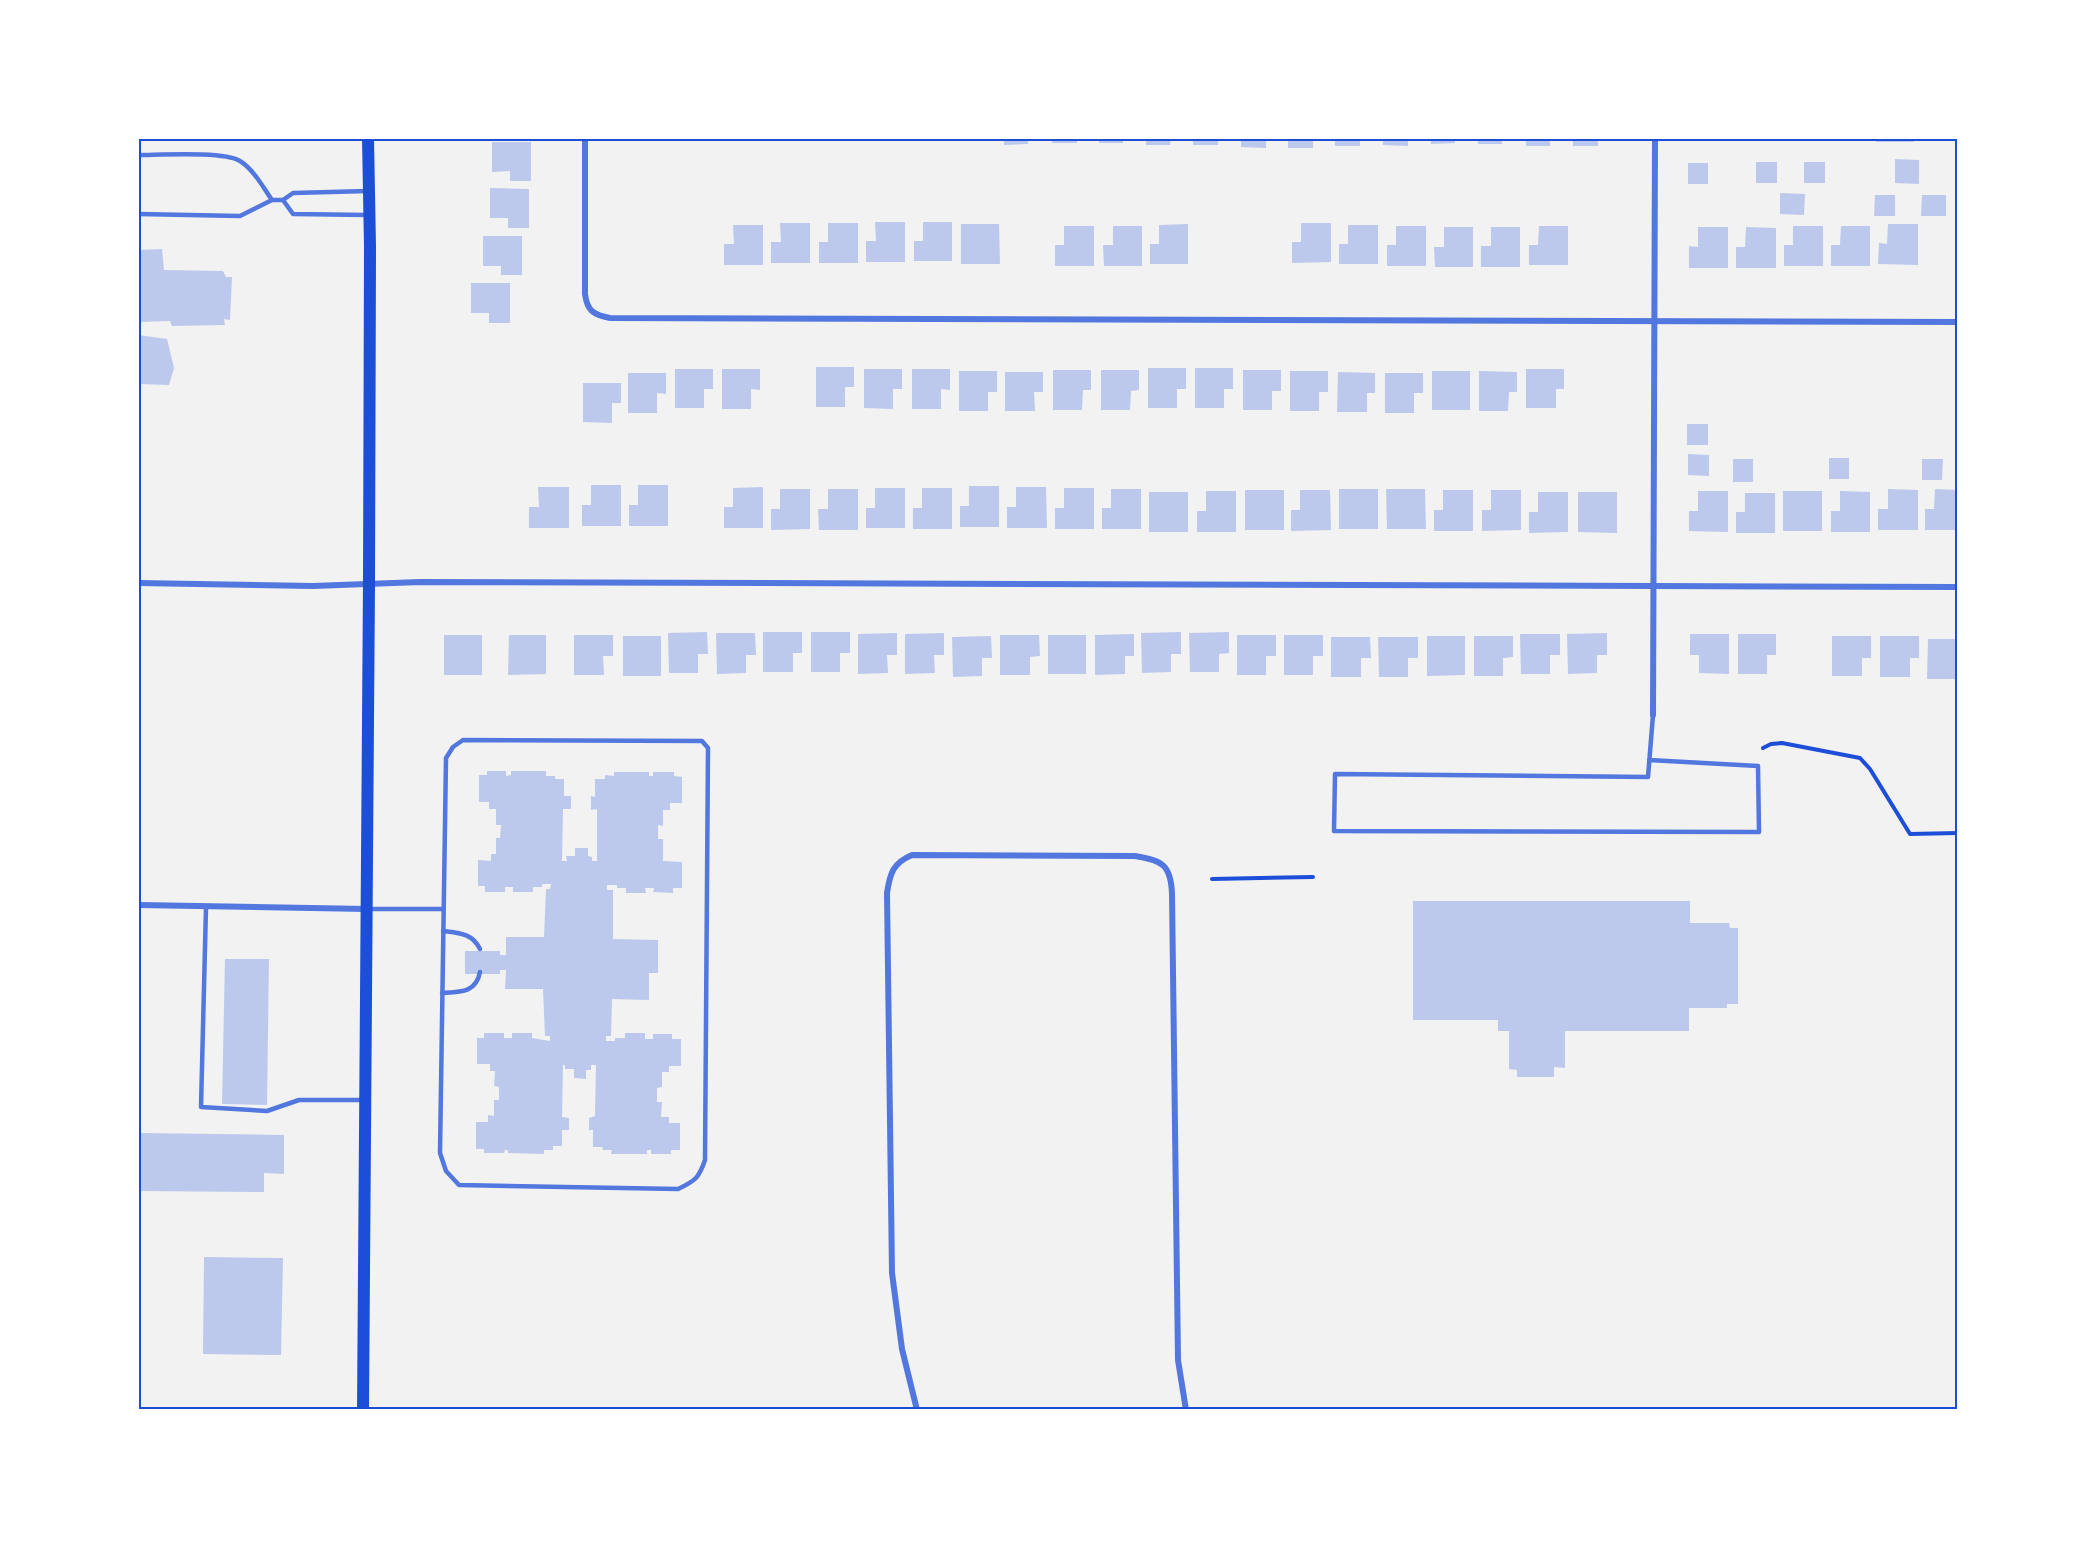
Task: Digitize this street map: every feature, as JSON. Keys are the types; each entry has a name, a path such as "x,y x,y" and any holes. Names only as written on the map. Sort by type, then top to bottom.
{"main road":[{"path":"363,1410 369,583 368,138"}],"street":[{"path":"585,138 585,294 590,310 598,316 610,318 1958,322"},
{"path":"1653,715 1655,138"},
{"path":"138,583 314,586 369,583 1958,586"},
{"path":"917,1410 901,1339 892,1273 887,893 896,864 912,855 1135,856 1148,858 1165,866 1170,874 1177,1328 1178,1360 1186,1410"},
{"path":"138,905 367,909"}],"lane":[{"path":"138,155 211,155 237,159 254,173 272,200"},
{"path":"138,214 240,216 272,200 283,201 293,193 368,191"},
{"path":"283,201 294,214 369,215"},
{"path":"1649,760 1758,766 1759,832 1334,831 1335,774 1648,777 1649,760 1653,715"},
{"path":"463,740 702,741 708,748 708,760 705,1160 700,1175 678,1189 459,1185 446,1171 440,1153 443,931 446,758 453,747 463,740"},
{"path":"206,907 201,1107 267,1111 299,1100 366,1100"},
{"path":"367,909 443,909"},
{"path":"443,931 467,934 476,941 480,949"},
{"path":"442,993 460,992 472,988 478,982 480,972"}],"path":[{"path":"1763,748 1771,744 1782,743 1860,758 1870,769 1910,834 1958,833"},
{"path":"1212,879 1313,877"}],"building":[{"path":"1004,138 1028,138 1028,144 1004,145"},
{"path":"1052,138 1077,138 1077,143 1052,143"},
{"path":"1099,138 1123,138 1123,143 1099,143"},
{"path":"1146,138 1171,138 1170,145 1146,145"},
{"path":"1193,138 1218,138 1218,145 1193,145"},
{"path":"1241,138 1266,138 1266,148 1241,147"},
{"path":"1288,138 1313,138 1313,148 1288,148"},
{"path":"1335,138 1360,138 1360,146 1335,146"},
{"path":"1383,138 1408,138 1408,146 1383,145"},
{"path":"1431,138 1455,138 1455,143 1431,144"},
{"path":"1478,138 1502,138 1502,144 1478,144"},
{"path":"1526,138 1550,138 1550,146 1526,146"},
{"path":"1573,138 1598,138 1598,146 1573,146"},
{"path":"1687,138 1726,138 1726,141 1687,141"},
{"path":"1829,138 1867,138 1867,140 1829,140"},
{"path":"1876,138 1914,138 1914,142 1876,142"},
{"path":"1923,138 1958,138 1958,141 1923,141"},
{"path":"492,142 531,142 531,181 510,181 510,171 492,172"},
{"path":"1895,159 1919,160 1919,184 1895,183"},
{"path":"1756,162 1777,162 1777,183 1756,183"},
{"path":"1804,162 1825,162 1825,183 1804,183"},
{"path":"1688,163 1708,163 1708,184 1688,184"},
{"path":"490,188 529,189 529,228 508,228 508,218 490,218"},
{"path":"1780,193 1805,194 1804,215 1780,214"},
{"path":"1875,195 1895,195 1895,216 1874,216"},
{"path":"1922,195 1946,195 1946,216 1921,216"},
{"path":"875,222 905,222 905,262 866,262 866,241 876,241"},
{"path":"923,222 952,222 952,261 914,261 914,241 923,241"},
{"path":"780,223 810,223 810,263 771,263 771,242 781,242"},
{"path":"828,223 858,223 858,263 819,263 819,242 828,242"},
{"path":"1301,223 1331,223 1331,262 1292,263 1292,242 1301,242"},
{"path":"961,224 999,224 1000,264 961,264"},
{"path":"1188,224 1188,264 1150,264 1150,244 1159,244 1159,225"},
{"path":"1888,224 1918,224 1918,265 1878,264 1879,243 1887,244"},
{"path":"733,225 763,225 763,265 724,265 724,244 734,244"},
{"path":"1348,225 1378,225 1378,264 1339,264 1339,244 1348,244"},
{"path":"1064,226 1094,226 1094,266 1055,266 1055,245 1064,245"},
{"path":"1113,226 1142,226 1142,266 1104,266 1103,245 1113,245"},
{"path":"1396,226 1426,226 1426,266 1387,266 1387,245 1396,245"},
{"path":"1539,226 1568,226 1568,265 1529,265 1529,245 1538,245"},
{"path":"1793,226 1823,226 1823,266 1784,266 1784,245 1793,245"},
{"path":"1841,226 1870,226 1870,266 1831,266 1831,245 1840,245"},
{"path":"1444,227 1473,227 1473,267 1435,267 1434,247 1444,247"},
{"path":"1491,227 1520,227 1520,267 1481,267 1481,246 1491,246"},
{"path":"1698,227 1728,227 1728,268 1689,268 1689,246 1698,247"},
{"path":"1746,227 1776,228 1776,268 1736,268 1736,247 1745,247"},
{"path":"483,236 522,236 522,275 501,275 501,266 483,266"},
{"path":"162,249 164,270 223,271 226,277 232,277 230,320 224,319 225,325 172,326 170,321 138,322 138,250"},
{"path":"471,283 510,283 510,323 489,323 489,313 471,313"},
{"path":"138,335 167,339 174,368 169,385 138,384"},
{"path":"816,367 854,367 854,387 845,387 845,407 816,407"},
{"path":"1148,368 1186,368 1186,389 1177,389 1177,408 1148,408"},
{"path":"1195,368 1233,368 1233,389 1224,389 1224,408 1195,408"},
{"path":"675,369 713,369 713,389 704,389 704,408 675,408"},
{"path":"722,369 760,369 760,390 751,389 751,409 722,409"},
{"path":"864,369 902,369 902,389 893,389 893,409 864,408"},
{"path":"912,369 950,369 950,390 941,389 941,409 912,409"},
{"path":"1526,369 1564,369 1564,389 1556,389 1556,408 1526,408"},
{"path":"1053,370 1091,370 1091,390 1083,390 1082,410 1053,410"},
{"path":"1101,370 1139,370 1139,390 1131,391 1130,410 1101,410"},
{"path":"1243,370 1281,370 1281,391 1272,391 1272,410 1243,410"},
{"path":"959,371 997,371 997,392 988,392 988,411 959,411"},
{"path":"1290,371 1328,371 1328,392 1319,392 1319,411 1290,411"},
{"path":"1432,371 1470,371 1470,410 1432,410"},
{"path":"1479,371 1517,372 1517,392 1509,392 1508,411 1479,411"},
{"path":"1005,372 1043,372 1043,392 1034,392 1035,411 1005,411"},
{"path":"1338,372 1375,373 1375,393 1367,393 1367,412 1337,412"},
{"path":"628,373 666,373 666,394 657,393 657,413 628,413"},
{"path":"1385,373 1423,373 1423,393 1414,393 1414,413 1385,413"},
{"path":"583,383 621,383 621,403 612,403 612,423 583,422"},
{"path":"1687,424 1708,424 1708,445 1687,445"},
{"path":"1688,454 1709,455 1709,476 1688,475"},
{"path":"1829,458 1849,458 1849,479 1829,479"},
{"path":"1733,459 1753,459 1753,482 1733,482"},
{"path":"1922,459 1943,459 1942,480 1922,480"},
{"path":"591,485 621,485 621,526 582,526 582,505 591,505"},
{"path":"638,485 668,485 668,526 629,526 629,505 638,505"},
{"path":"969,486 999,486 999,527 960,527 960,506 969,506"},
{"path":"538,487 569,487 569,528 529,528 529,507 539,507"},
{"path":"763,487 763,528 724,528 724,507 733,507 733,488"},
{"path":"1016,487 1046,487 1047,528 1007,528 1007,507 1016,507"},
{"path":"875,488 905,488 905,528 866,528 866,508 875,508"},
{"path":"922,488 952,488 952,529 913,529 913,508 922,508"},
{"path":"1064,488 1094,488 1094,529 1055,529 1055,508 1064,508"},
{"path":"780,489 810,489 810,529 771,530 771,509 780,509"},
{"path":"828,489 858,489 858,530 819,530 818,509 828,509"},
{"path":"1111,489 1141,489 1141,529 1102,529 1102,508 1111,508"},
{"path":"1339,489 1378,489 1378,529 1339,529"},
{"path":"1386,489 1425,489 1426,529 1387,529"},
{"path":"1888,489 1918,490 1918,530 1878,530 1878,509 1888,509"},
{"path":"1935,489 1958,490 1958,530 1925,530 1925,509 1934,509"},
{"path":"1245,490 1284,490 1284,530 1245,530"},
{"path":"1300,490 1330,490 1331,530 1291,531 1291,510 1300,510"},
{"path":"1443,490 1473,490 1473,531 1434,531 1434,510 1443,510"},
{"path":"1491,490 1521,490 1521,530 1482,531 1482,510 1491,510"},
{"path":"1206,491 1236,491 1236,532 1197,532 1197,511 1206,511"},
{"path":"1698,491 1728,491 1728,532 1689,531 1689,511 1698,511"},
{"path":"1783,491 1822,491 1822,531 1783,531"},
{"path":"1840,491 1870,492 1870,532 1831,532 1831,511 1840,511"},
{"path":"1149,492 1188,492 1188,532 1149,532"},
{"path":"1538,492 1568,492 1568,532 1529,533 1529,512 1538,512"},
{"path":"1578,492 1617,492 1617,533 1578,532"},
{"path":"1745,493 1775,493 1775,533 1736,533 1736,512 1745,512"},
{"path":"707,632 708,654 698,654 698,673 669,673 668,633"},
{"path":"763,632 802,632 802,653 793,653 793,672 763,672"},
{"path":"811,632 850,632 850,653 840,653 840,672 811,672"},
{"path":"1181,632 1181,654 1171,654 1171,672 1142,673 1141,633"},
{"path":"1229,632 1229,653 1219,654 1219,672 1190,672 1189,633"},
{"path":"716,633 755,633 756,655 746,655 746,673 717,674"},
{"path":"897,633 897,655 887,655 888,673 858,674 858,634"},
{"path":"944,633 944,655 934,655 935,673 905,674 905,634"},
{"path":"1607,633 1607,655 1597,655 1597,673 1568,674 1567,634"},
{"path":"1134,634 1134,656 1125,656 1125,674 1095,675 1095,635"},
{"path":"1520,634 1560,634 1560,655 1550,655 1550,674 1521,674"},
{"path":"1690,634 1729,634 1729,674 1699,673 1699,655 1690,655"},
{"path":"1738,634 1776,634 1776,655 1767,655 1767,674 1738,674"},
{"path":"444,635 482,635 482,675 444,675"},
{"path":"509,635 546,635 546,674 508,675"},
{"path":"574,635 613,635 613,656 603,656 604,675 574,675"},
{"path":"1000,635 1039,635 1040,656 1030,657 1030,675 1000,675"},
{"path":"1048,635 1086,635 1086,674 1048,674"},
{"path":"1237,635 1276,635 1276,656 1266,656 1266,675 1237,675"},
{"path":"1284,635 1323,635 1323,656 1313,656 1313,675 1284,675"},
{"path":"623,636 661,636 661,676 623,676"},
{"path":"991,636 992,658 982,658 982,676 953,677 952,637"},
{"path":"1427,636 1465,636 1465,675 1427,676"},
{"path":"1474,636 1513,636 1513,657 1503,658 1503,676 1474,676"},
{"path":"1832,636 1871,636 1871,658 1862,658 1862,676 1832,676"},
{"path":"1880,636 1919,636 1919,658 1910,658 1910,677 1880,677"},
{"path":"1331,637 1370,637 1371,658 1361,658 1361,677 1331,677"},
{"path":"1378,637 1418,637 1418,658 1408,658 1408,677 1379,677"},
{"path":"1928,639 1958,639 1956,679 1927,679"},
{"path":"487,771 506,771 506,776 511,775 511,771 546,771 546,776 564,779 564,796 571,796 571,809 563,809 562,861 567,861 566,856 575,856 575,848 588,848 588,856 592,857 592,861 597,861 597,809 591,810 591,796 595,797 595,779 605,779 605,775 614,776 614,772 649,772 649,776 653,776 653,772 674,772 674,776 682,777 682,803 670,803 670,810 663,810 663,826 658,825 658,839 663,839 663,861 682,862 682,888 673,888 673,893 653,892 654,888 645,888 646,893 626,893 626,888 607,885 607,890 613,890 613,939 658,940 658,973 649,973 649,1000 612,999 611,1036 606,1036 606,1041 625,1038 625,1033 645,1033 645,1039 653,1039 653,1034 672,1034 672,1039 681,1039 681,1066 669,1066 669,1072 662,1072 662,1087 657,1088 657,1102 662,1102 661,1117 669,1117 669,1123 680,1123 680,1150 671,1150 671,1154 651,1154 651,1150 647,1150 647,1154 611,1154 612,1150 593,1147 593,1130 589,1130 589,1118 595,1116 596,1065 591,1065 591,1070 586,1070 586,1079 574,1078 574,1069 565,1069 563,1065 562,1117 569,1118 569,1130 562,1130 562,1146 553,1146 553,1150 544,1150 544,1154 508,1153 508,1150 504,1153 484,1153 484,1149 476,1149 476,1122 488,1122 488,1115 494,1116 494,1100 499,1100 499,1087 494,1086 495,1071 490,1071 490,1064 477,1064 477,1038 484,1038 484,1033 504,1033 504,1038 512,1038 512,1033 532,1033 532,1038 550,1041 550,1036 545,1036 543,989 505,989 506,970 500,970 500,974 465,974 465,951 500,951 500,955 506,955 506,937 544,937 546,889 550,889 551,884 533,887 533,892 513,892 513,887 505,887 505,892 485,892 485,886 478,886 478,860 491,861 491,854 496,854 496,838 500,838 501,825 496,825 496,809 489,809 489,802 479,802 479,775 487,775"},
{"path":"1413,901 1690,901 1690,923 1729,923 1730,928 1738,928 1738,1004 1727,1004 1727,1008 1689,1008 1689,1031 1565,1031 1565,1068 1554,1067 1554,1077 1517,1077 1517,1070 1509,1069 1509,1031 1498,1031 1498,1020 1413,1020"},
{"path":"225,959 269,959 267,1105 222,1104"},
{"path":"138,1133 284,1135 284,1174 264,1173 264,1192 138,1191"},
{"path":"204,1257 283,1258 281,1355 203,1354"}]}
